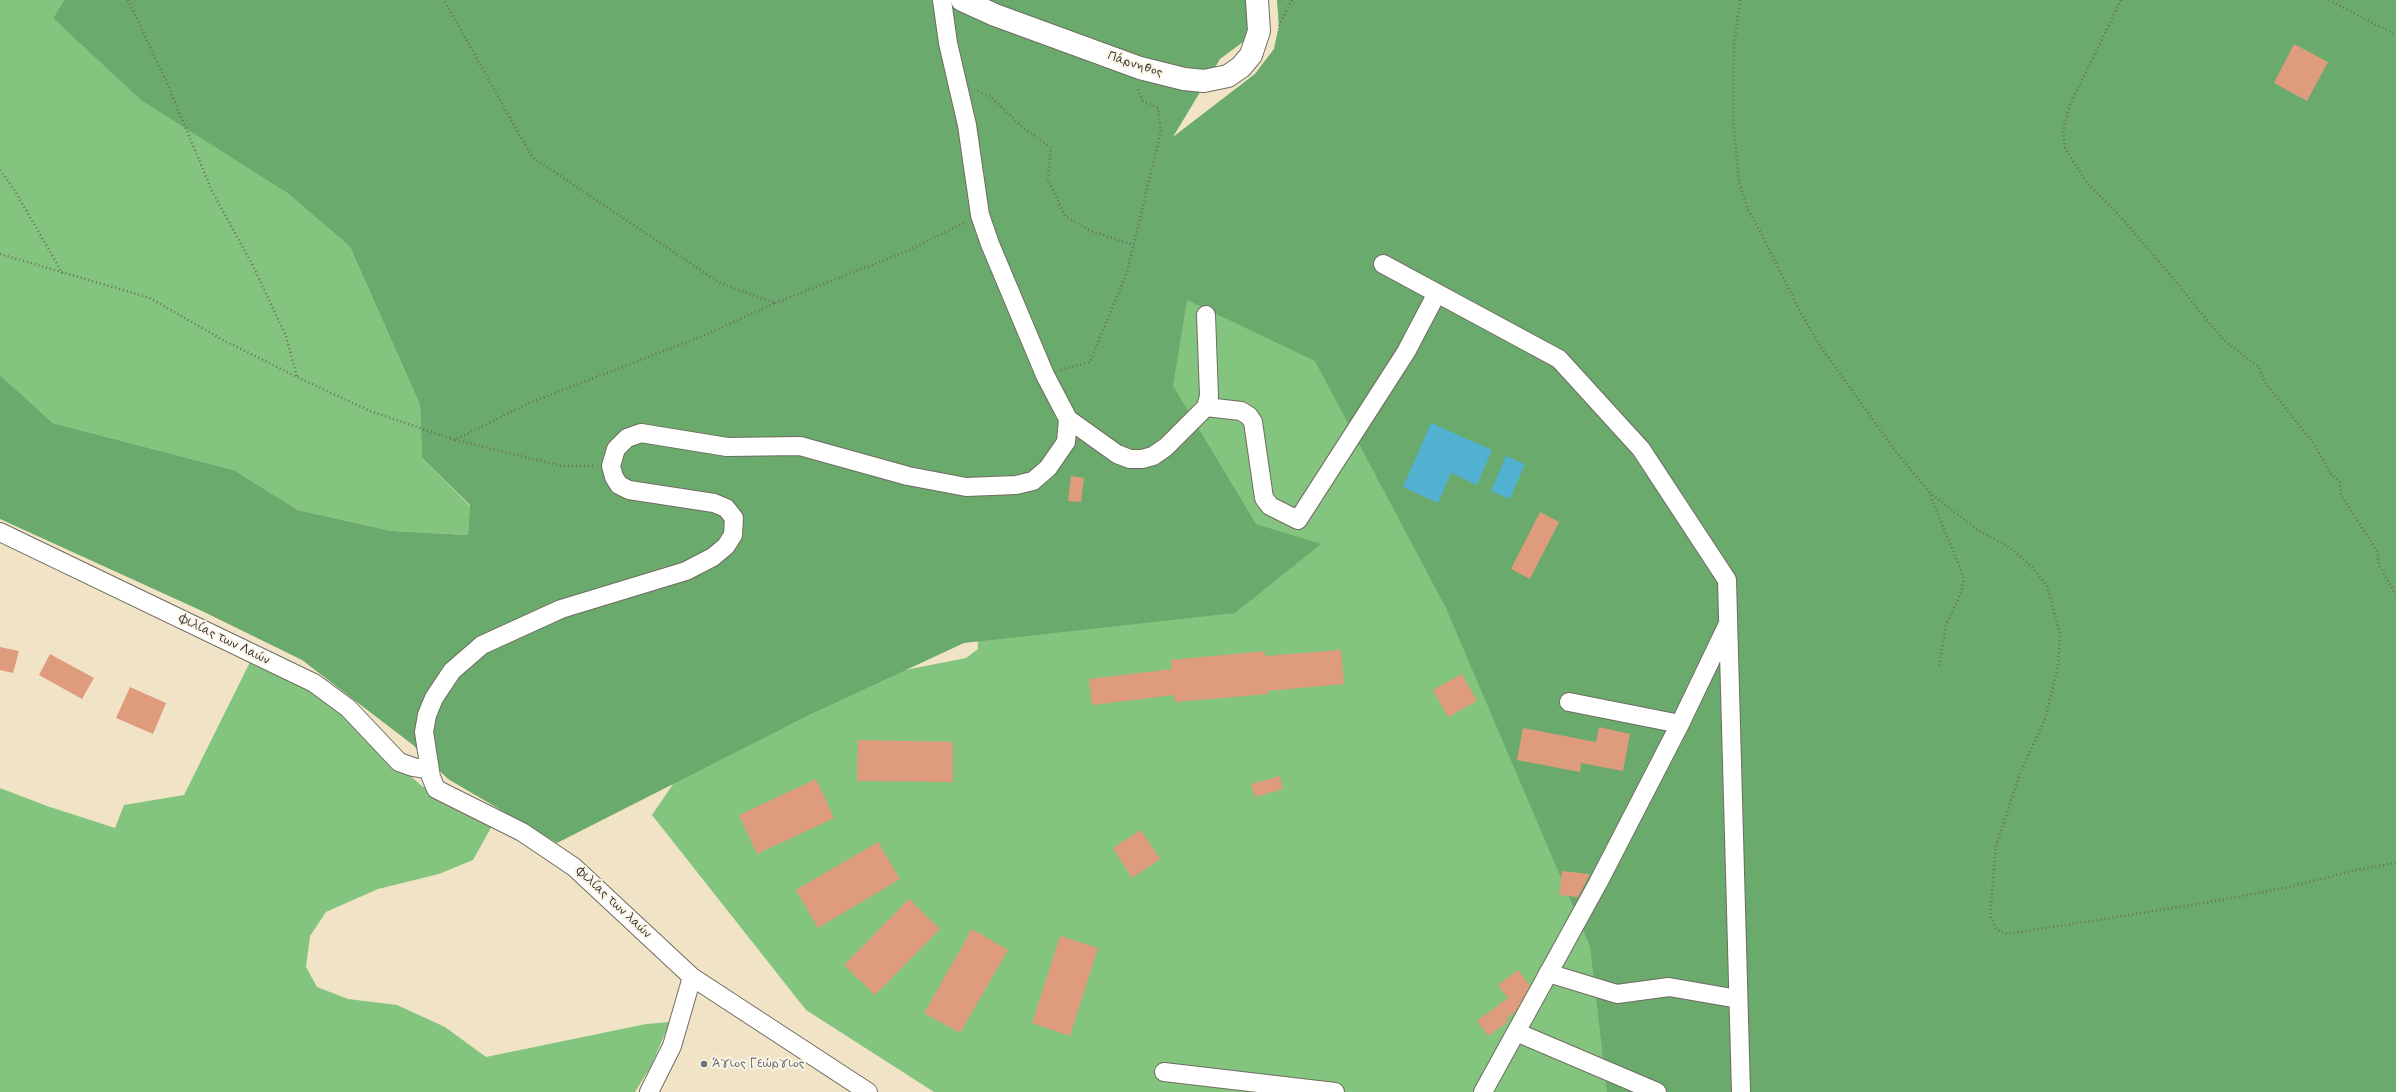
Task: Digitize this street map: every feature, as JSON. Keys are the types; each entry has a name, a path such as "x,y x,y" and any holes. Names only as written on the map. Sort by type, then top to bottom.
{"main road":[{"name":"Πάρνηθος","path":"962,0 995,15 1140,68 1178,78 1204,81 1222,78 1233,73 1247,61 1257,42 1260,25 1257,0"}],"street":[{"path":"942,0 948,43 967,125 980,215 990,244 1045,375 1068,419 1117,454 1130,459 1142,459 1153,456 1166,447 1206,406 1209,396 1206,315"},
{"path":"1383,264 1558,359 1641,449 1727,580 1741,1092"},
{"path":"1206,406 1241,411 1249,416 1254,430 1264,498 1270,506 1298,520 1406,352 1437,293"},
{"path":"612,466 616,449 627,438 641,433 727,448 800,446 922,479 966,486 1016,485 1032,481 1048,468 1066,442 1068,419"},
{"name":"Φιλίας των λαών","path":"612,466 614,477 619,485 630,490 714,503 726,508 734,526 726,546 713,557 686,571 561,609 482,645 452,671 434,698 427,715 424,732 433,784 441,792 522,832 574,867 692,976 868,1092"},
{"name":"Φιλίας των Λαών","path":"0,532 314,683 348,708 399,762 413,767 430,770"},
{"path":"1483,1092 1598,883 1680,724 1728,624"},
{"path":"1569,702 1680,724"},
{"path":"1548,973 1617,994 1669,988 1738,999"},
{"path":"649,1092 672,1046 692,976"},
{"path":"1516,1032 1657,1092"},
{"path":"1164,1072 1335,1092"}],"path":[{"path":"128,0 167,83 212,191 252,264 286,336 297,377"},
{"path":"444,0 532,157 720,283 775,304"},
{"path":"1740,0 1734,45 1733,118 1736,168 1748,210 1798,308 1820,346 1894,449 1929,492 1979,530 2006,545 2029,564 2047,586 2060,634 2058,666 2045,719 2020,773 2009,813 1996,846 1990,915 1996,929 2008,934 2199,904 2290,887 2356,870 2396,863"},
{"path":"2122,0 2069,107 2064,132 2065,148 2087,183 2118,214 2177,282 2210,324 2226,341 2260,367 2264,381 2314,444 2330,473 2340,482 2341,495 2377,551 2379,566 2396,595"},
{"path":"2329,0 2396,35"},
{"path":"1045,375 1090,362 1127,272 1162,132 1158,108 1143,101 1137,86 1140,68"},
{"path":"957,83 990,96 1020,125 1051,148 1048,180 1065,216 1089,230 1133,245"},
{"path":"0,170 15,191 63,274"},
{"path":"455,440 529,403 609,370 704,336 775,304 907,251 980,215"},
{"path":"0,254 63,274 150,298 222,340 370,411 455,440 562,466 612,466"},
{"path":"1929,492 1964,578 1961,592 1946,626 1939,666"}],"green space":[{"path":"0,0 64,0 53,18 286,192 350,247 420,405 422,458 470,506 468,535 392,531 298,510 234,470 53,423 0,375"},
{"path":"64,0 1252,0 1254,24 1243,42 1220,59 1173,137 1255,74 1274,49 1279,26 1277,0 2396,0 2396,1092 1607,1092 1590,946 1446,608 1315,361 1187,300 1173,386 1256,524 1321,544 1235,613 964,643 809,715 557,843 448,779 413,745 302,660 202,611 0,519 0,375 53,423 234,470 298,510 392,531 468,535 470,505 422,458 420,405 350,247 286,192 141,100 53,18"},
{"path":"1277,0 2396,0 2396,1092 934,1092 806,1010 652,815 727,705 966,658 978,649 977,622 1172,138 1255,74 1274,49 1279,26"},
{"path":"252,658 310,686 346,713 379,749 422,786 492,826 473,860 439,874 378,889 326,912 310,936 306,967 317,987 348,999 397,1005 445,1027 486,1057 646,1024 670,1022 651,1066 635,1092 0,1092 0,788 47,806 115,828 124,805 184,795"}],"water":[{"path":"1431,423 1492,450 1477,485 1451,473 1438,503 1403,487"},
{"path":"1506,456 1525,464 1510,499 1491,491"}],"building":[{"path":"2294,44 2328,62 2307,101 2274,83"},
{"path":"1071,476 1084,478 1081,502 1068,501"},
{"path":"1540,512 1559,522 1530,579 1511,569"},
{"path":"0,647 19,651 13,673 0,670"},
{"path":"1341,650 1344,684 1268,691 1268,694 1175,702 1174,695 1092,705 1089,679 1172,669 1171,660 1265,651 1265,656"},
{"path":"50,654 94,678 82,699 39,675"},
{"path":"1462,674 1477,701 1448,717 1433,690"},
{"path":"130,687 166,703 153,734 116,718"},
{"path":"1599,727 1630,734 1623,771 1581,763 1580,772 1517,760 1523,728 1596,742"},
{"path":"858,740 953,742 953,782 857,781"},
{"path":"1280,776 1283,789 1255,797 1251,784"},
{"path":"816,779 834,818 757,854 739,815"},
{"path":"1141,830 1160,859 1132,878 1113,848"},
{"path":"878,842 900,879 818,928 796,890"},
{"path":"1562,871 1590,874 1578,897 1559,895"},
{"path":"909,899 940,929 875,995 844,965"},
{"path":"972,929 1008,950 960,1033 924,1013"},
{"path":"1060,936 1098,948 1070,1036 1032,1023"},
{"path":"1518,970 1530,986 1516,1011 1506,1019 1508,1022 1488,1036 1477,1021 1508,998 1498,985"}],"place":[{"name":"Άγιος Γεώργιος","path":"704,1064"}]}
